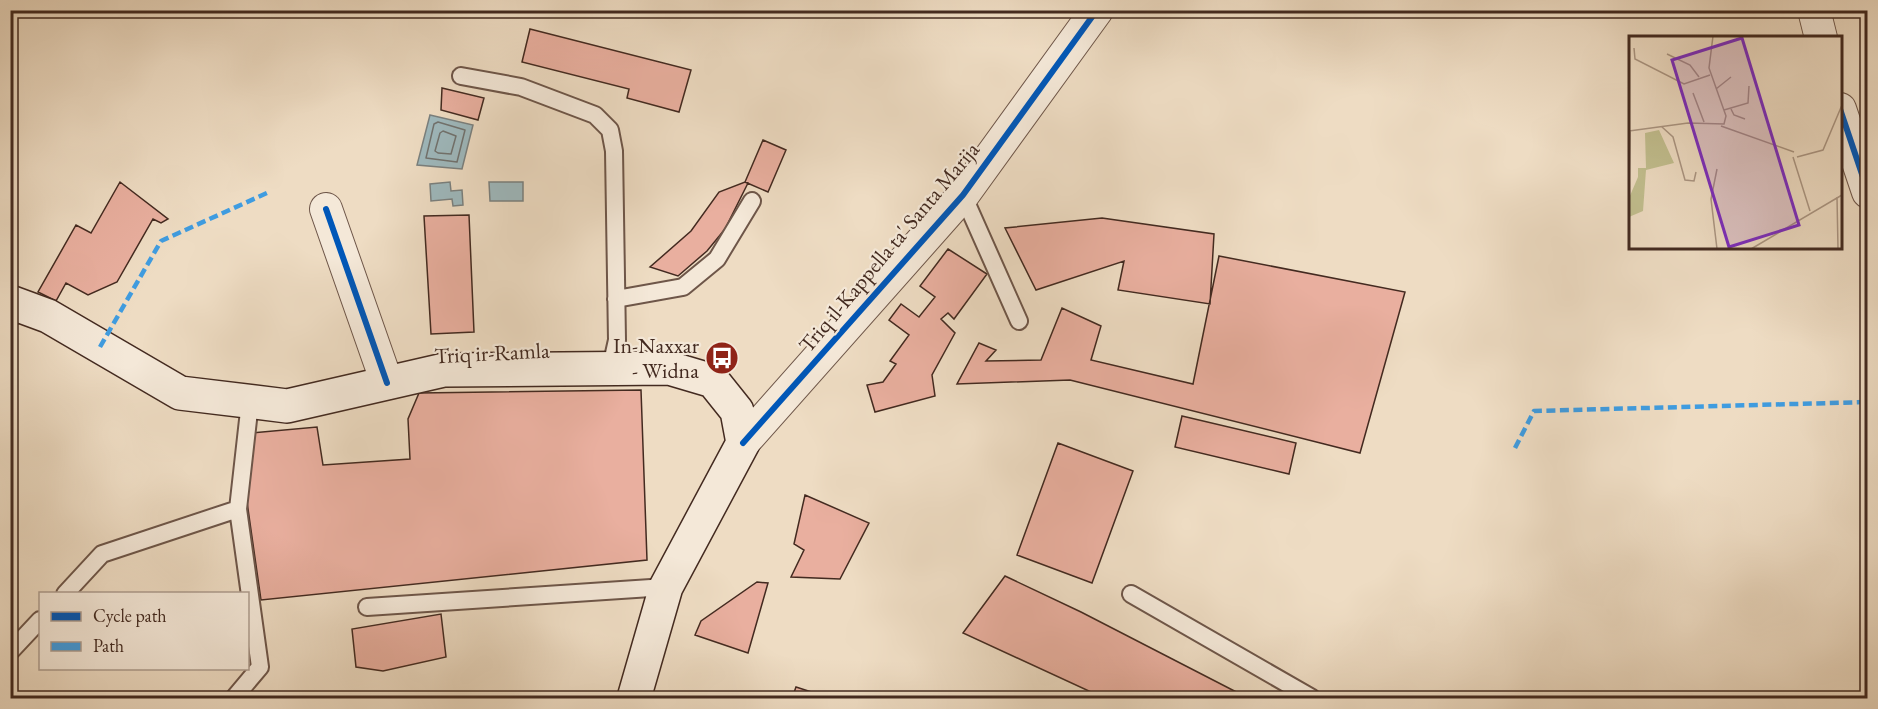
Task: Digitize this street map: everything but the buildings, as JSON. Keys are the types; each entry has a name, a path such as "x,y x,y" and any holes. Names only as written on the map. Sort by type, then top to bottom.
{"main road":[{"name":"Triq ir-Ramla","path":"10,302 48,316 180,393 287,406 444,370 669,368 713,381 737,411 743,443"},
{"name":"Triq il-Kappella ta' Santa Marija","path":"634,699 666,587 743,443"}],"street":[{"name":"Triq il-Kappella ta' Santa Marija","path":"743,443 963,195 1097,10"},
{"path":"1814,10 1820,36"},
{"path":"1842,116 1868,192"},
{"path":"326,209 387,383"}],"lane":[{"path":"461,76 521,87 595,115 610,130 614,151 617,340 611,367"},
{"path":"963,195 1019,321"},
{"path":"616,298 683,287 717,259 752,201"},
{"path":"234,699 260,667 238,509 250,402"},
{"path":"67,592 102,554 238,509"},
{"path":"367,608 666,587"},
{"path":"1131,594 1312,699"},
{"path":"10,652 39,621"}],"water":[{"path":"430,115 473,125 462,169 417,165"},
{"path":"450,182 451,191 462,190 463,205 453,206 452,199 431,201 430,184"},
{"path":"489,182 523,182 523,201 490,201"}],"marked path":[{"path":"100,347 161,241 267,193"},
{"path":"1515,448 1534,411 1868,402"}],"cycle path":[{"path":"743,443 963,195 1097,10"},
{"path":"1842,115 1868,192"},
{"path":"326,209 387,383"}],"place":[{"name":"In-Naxxar - Widna","path":"722,358"}]}
